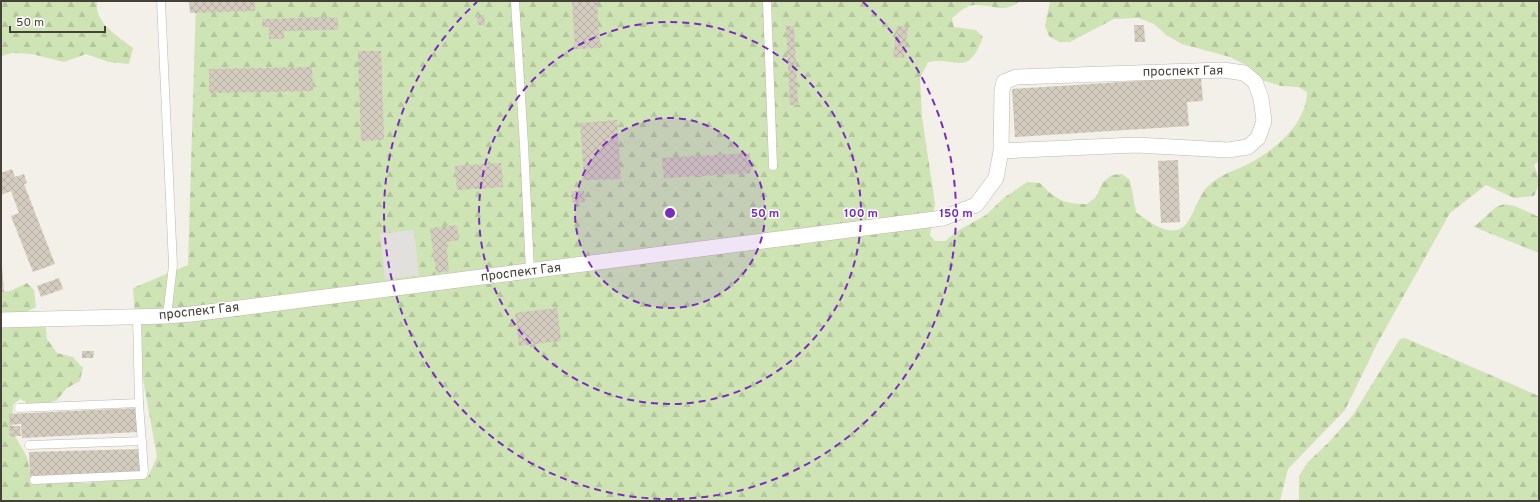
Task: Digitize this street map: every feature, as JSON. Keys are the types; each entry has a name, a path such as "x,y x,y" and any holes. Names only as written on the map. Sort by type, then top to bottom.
{"street":[{"name":"проспект Гая","path":"1,320 167,316 943,218 976,205 996,178 1001,151 1002,91 1004,82 1016,77 1223,70 1244,73 1255,82 1261,98 1264,121 1258,138 1248,147 1228,150 1136,144 1001,151"}],"lane":[{"path":"161,1 173,264 167,316"},
{"path":"515,1 530,271"},
{"path":"767,1 773,166"},
{"path":"34,480 143,475 144,471 139,403 137,317"},
{"path":"20,408 139,403"},
{"path":"29,444 142,441"}],"green space":[{"path":"1,1 97,1 99,16 103,22 114,34 133,48 129,64 109,62 86,54 64,62 32,54 13,53 1,56"},
{"path":"196,1 1020,1 1014,5 1004,8 973,5 960,11 952,18 954,27 976,30 983,37 977,50 972,58 967,62 928,62 920,78 922,117 935,204 930,235 935,241 945,241 959,230 986,215 1005,197 1027,182 1040,183 1056,197 1066,202 1087,204 1096,197 1103,182 1112,175 1122,174 1130,180 1136,212 1151,223 1163,229 1180,229 1188,222 1201,196 1208,186 1222,176 1248,164 1269,151 1292,130 1303,112 1307,92 1298,87 1281,86 1262,80 1250,67 1230,57 1182,44 1166,35 1154,24 1139,18 1114,19 1070,42 1059,42 1049,36 1045,26 1050,1 1539,1 1539,161 1534,165 1538,177 1538,185 1534,196 1514,198 1486,185 1450,213 1377,344 1345,410 1288,469 1280,501 1,501 1,326 32,323 46,327 47,339 57,353 73,357 83,368 80,381 67,388 56,401 32,405 20,399 13,405 12,431 27,457 30,473 37,479 86,483 148,477 157,457 137,346 133,288 188,265"},
{"path":"1504,204 1515,206 1539,217 1539,253 1474,227 1496,207"},
{"path":"27,283 34,290 36,307 24,313 1,314 1,292 10,291"},
{"path":"1405,338 1539,396 1539,501 1299,501 1299,476 1308,462 1330,441 1353,415 1400,339"}],"shaded area":[{"path":"414,230 419,276 385,279 380,234"}],"building":[{"path":"189,1 255,1 255,11 190,13"},
{"path":"572,1 597,1 600,48 575,49"},
{"path":"477,15 484,15 485,25 478,25"},
{"path":"338,18 338,30 284,31 284,39 269,39 269,27 262,27 262,19"},
{"path":"1134,25 1144,25 1145,42 1135,42"},
{"path":"786,26 794,26 798,105 790,105"},
{"path":"897,26 908,27 904,58 893,57"},
{"path":"358,51 381,51 384,140 361,141"},
{"path":"312,67 313,91 209,93 209,69"},
{"path":"1201,77 1203,101 1187,102 1189,126 1015,137 1012,89"},
{"path":"617,120 621,179 584,180 580,123"},
{"path":"750,153 751,173 664,178 662,158"},
{"path":"1178,160 1180,222 1161,223 1158,161"},
{"path":"501,163 503,187 457,190 455,166"},
{"path":"12,169 15,177 24,174 27,183 24,184 55,264 33,272 11,216 19,213 11,191 1,195 1,173"},
{"path":"571,191 584,191 585,202 572,203"},
{"path":"457,225 459,240 446,242 449,271 436,273 430,228"},
{"path":"2,266 4,292 1,292"},
{"path":"59,278 63,289 41,297 37,286"},
{"path":"557,308 561,341 519,346 515,313"},
{"path":"82,351 94,351 93,358 82,358"},
{"path":"137,408 138,432 22,438 21,424 10,425 9,414"},
{"path":"9,426 20,426 21,436 10,436"},
{"path":"140,449 141,473 30,477 29,452"}]}
